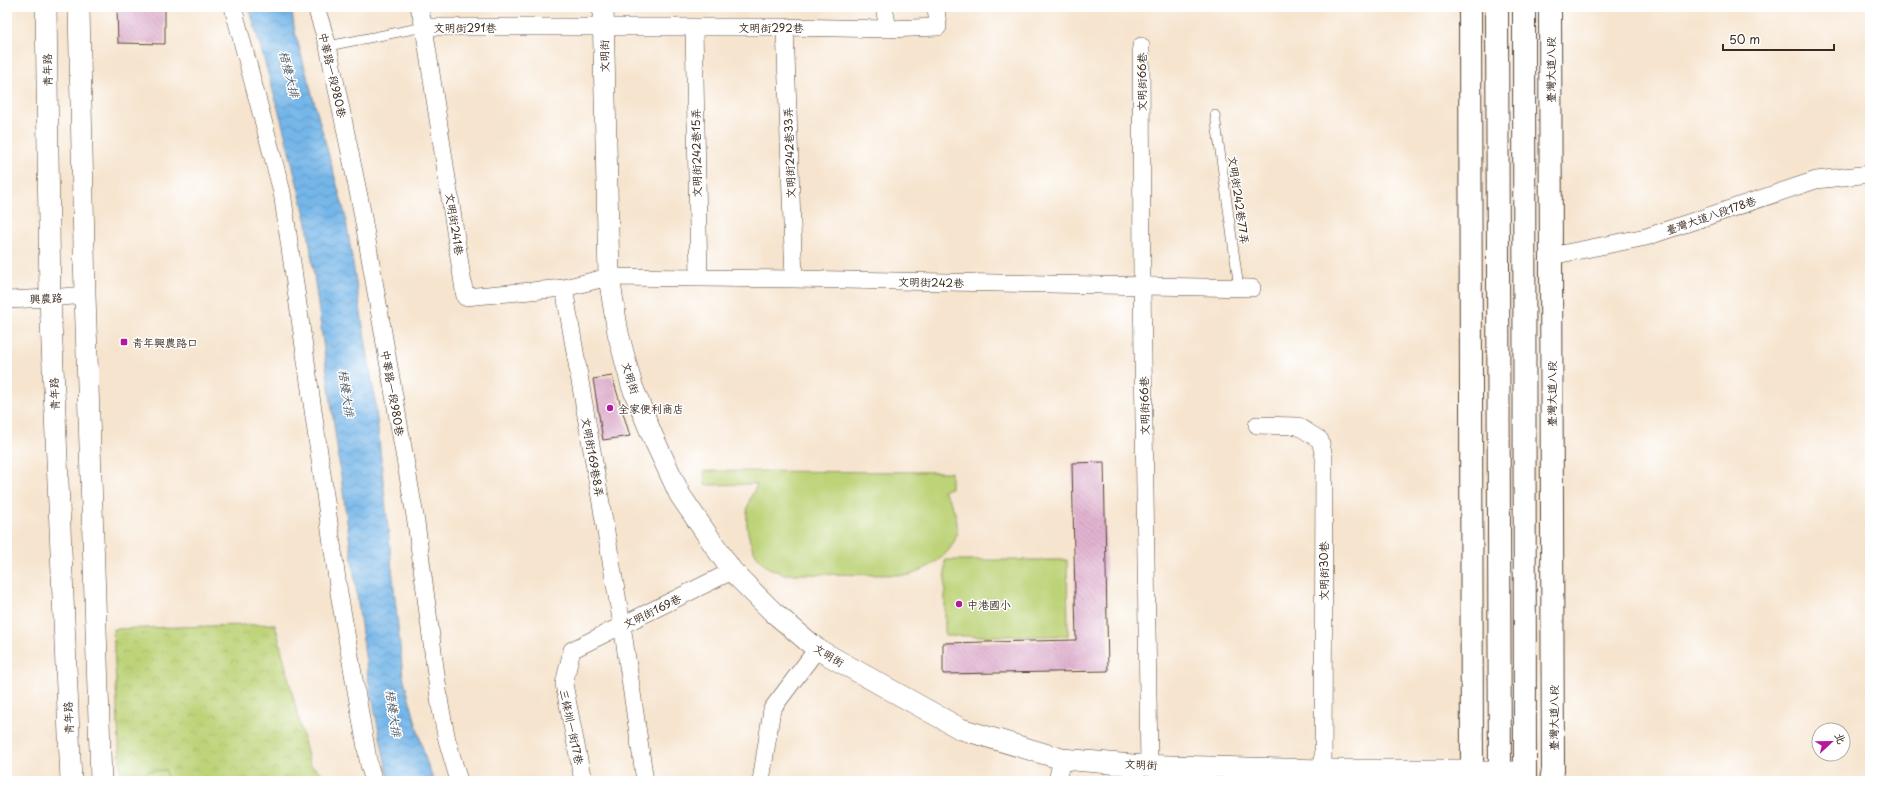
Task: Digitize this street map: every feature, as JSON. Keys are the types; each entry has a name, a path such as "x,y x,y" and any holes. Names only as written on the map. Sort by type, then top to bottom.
{"main road":[{"path":"1470,7 1473,777"},
{"path":"1497,7 1499,777"},
{"path":"1524,7 1539,775"},
{"name":"臺灣大道八段","path":"1539,775 1551,256 1550,7"}],"street":[{"name":"青年路","path":"46,7 50,298 71,781"},
{"path":"79,7 85,295 101,781"},
{"path":"233,7 282,192 340,593 374,781"},
{"name":"中華路一段980巷","path":"316,7 328,46 361,206 414,514 446,740 459,781"},
{"name":"文明街241巷","path":"419,7 424,27 465,297 564,288 609,277"},
{"path":"884,7 888,29"},
{"name":"文明街292巷","path":"603,17 694,28 785,27 888,29 938,27 936,7"},
{"name":"文明街291巷","path":"424,27 603,17"},
{"name":"文明街","path":"603,17 609,277 618,333 632,386 652,435 680,495 732,571 773,612 817,649 961,729 1062,759 1139,770 1323,776 1499,777 1539,775"},
{"name":"文明街242巷33弄","path":"785,27 794,279"},
{"name":"文明街242巷15弄","path":"694,28 698,278"},
{"name":"文明街66巷","path":"1139,770 1142,286 1141,46"},
{"name":"臺灣大道八段178巷","path":"1551,256 1646,237 1816,180 1870,174"},
{"name":"文明街242巷","path":"609,277 1246,288"},
{"name":"文明街169巷8弄","path":"564,288 622,625 645,781"},
{"name":"興農路","path":"7,300 85,295"},
{"name":"文明街30巷","path":"1257,425 1298,426 1320,440 1324,457 1323,776"},
{"name":"文明街169巷","path":"572,650 732,571"},
{"path":"761,781 772,709 817,649"},
{"name":"三條圳一街17巷","path":"572,650 564,684 583,781"},
{"path":"1057,781 1062,759"}],"lane":[{"name":"文明街291巷","path":"328,46 424,27"},
{"name":"文明街242巷77弄","path":"1215,115 1246,288"}],"green space":[{"path":"704,471 951,472 951,488 943,490 952,505 956,519 957,531 954,542 947,552 938,560 910,575 784,574 769,568 762,562 752,547 749,538 747,529 747,510 757,484 705,485"},
{"path":"945,560 1067,560 1068,636 945,636"},
{"path":"275,624 310,765 334,781 121,781 113,629"},
{"path":"166,770 167,781 126,781 126,773"}],"water":[{"name":"梧棲大排","path":"249,7 291,7 295,32 345,214 375,400 403,676 426,760 434,781 389,781 368,678 307,223 281,119"}],"building":[{"path":"117,7 165,7 165,44 118,43"},
{"name":"全家便利商店","path":"612,376 630,436 603,440 593,379"},
{"path":"1104,462 1108,671 943,674 943,643 1076,640 1072,463"}],"place":[{"name":"青年興農路口","path":"124,342"},
{"name":"全家便利商店","path":"610,408"},
{"name":"中港國小","path":"959,604"}]}
